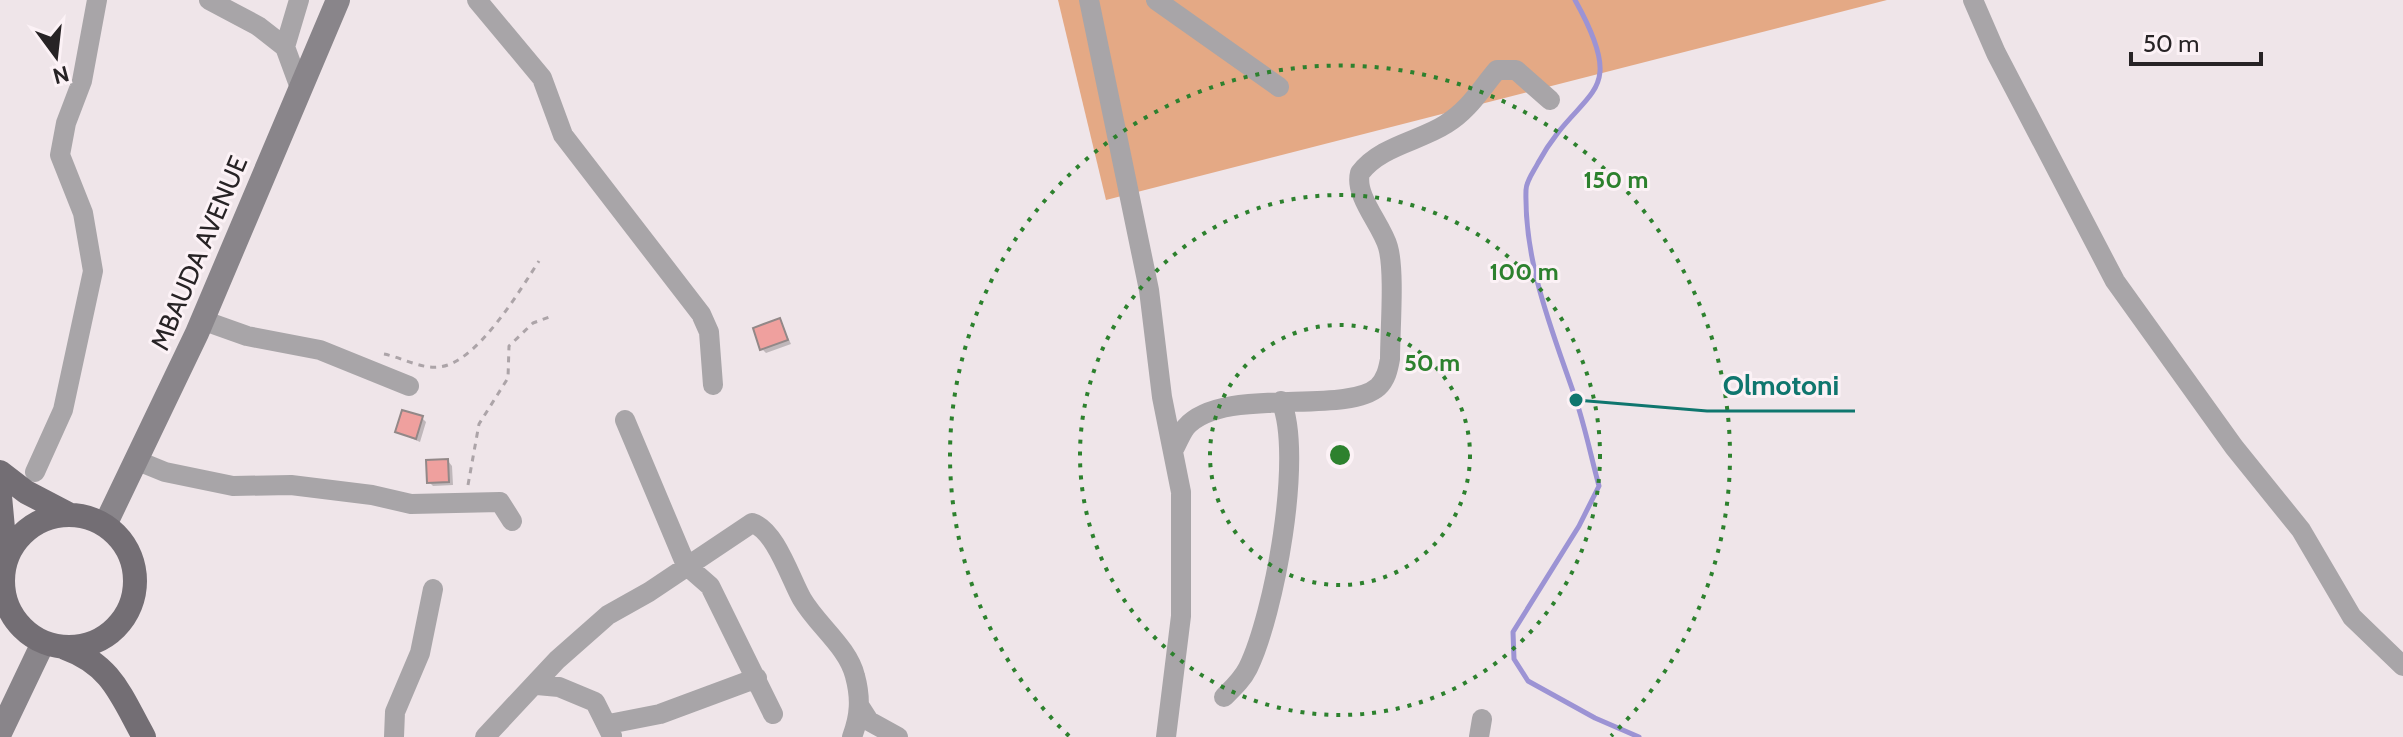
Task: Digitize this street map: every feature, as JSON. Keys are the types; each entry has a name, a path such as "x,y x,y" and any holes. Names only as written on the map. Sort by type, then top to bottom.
{"main road":[{"path":"0,472 26,492 70,515 105,525 126,548 136,579 133,600 115,628 108,659 110,675"},
{"path":"0,496 6,561 3,593 10,614 24,631 91,659 110,675 144,737"},
{"path":"6,561 23,533 41,521 70,515"},
{"path":"54,646 87,646 115,628"}],"street":[{"path":"35,472 63,410 93,271 83,213 60,155 66,123 82,81 97,0"},
{"path":"209,0 230,7 285,47 299,85"},
{"path":"285,47 299,0"},
{"name":"MBAUDA AVENUE","path":"105,525 138,461 202,320 299,85 338,0"},
{"path":"477,0 542,78 563,135 701,314 709,332 713,385"},
{"path":"1089,0 1149,290 1162,397 1174,449 1183,518 1181,597 1166,737"},
{"path":"1156,0 1279,87"},
{"path":"1973,0 1996,53 2115,281 2234,447 2301,530 2363,632 2403,666"},
{"path":"1174,449 1184,429 1196,419 1227,409 1281,401 1353,398 1377,387 1387,373 1390,256 1380,224 1360,187 1359,178 1365,166 1458,116 1480,95 1497,70 1516,70 1550,100"},
{"path":"202,320 247,336 320,350 409,386"},
{"path":"1224,697 1247,671 1257,645 1285,524 1289,428 1281,401"},
{"path":"625,420 686,565 710,586 773,714"},
{"path":"138,461 165,472 233,486 291,485 411,504 500,502 512,521"},
{"path":"485,737 537,685 557,660 608,615 649,592 752,523 759,525 786,565 802,599 851,665 860,707 869,721 898,737"},
{"path":"394,737 395,712 420,653 433,589"},
{"path":"0,733 54,646"},
{"path":"537,685 559,687 595,702 611,730 757,678"},
{"path":"852,737 860,707"}],"path":[{"path":"374,353 430,367 456,361 497,321 539,261"},
{"path":"455,504 466,492 479,424 508,378 509,346 533,323 552,316"}],"shaded area":[{"path":"1058,0 1887,0 1106,200"}],"building":[{"path":"780,318 788,340 760,350 753,328"},
{"path":"402,410 423,416 416,439 395,432"},
{"path":"448,459 449,482 427,483 426,460"}],"waterway":[{"path":"1575,0 1599,58 1599,76 1594,90 1554,138 1530,176 1526,190 1527,217 1541,296 1579,408 1599,486 1579,526 1513,632 1514,659 1528,681 1595,718 1639,737"}],"place":[{"name":"Olmotoni","path":"1576,400"}]}
